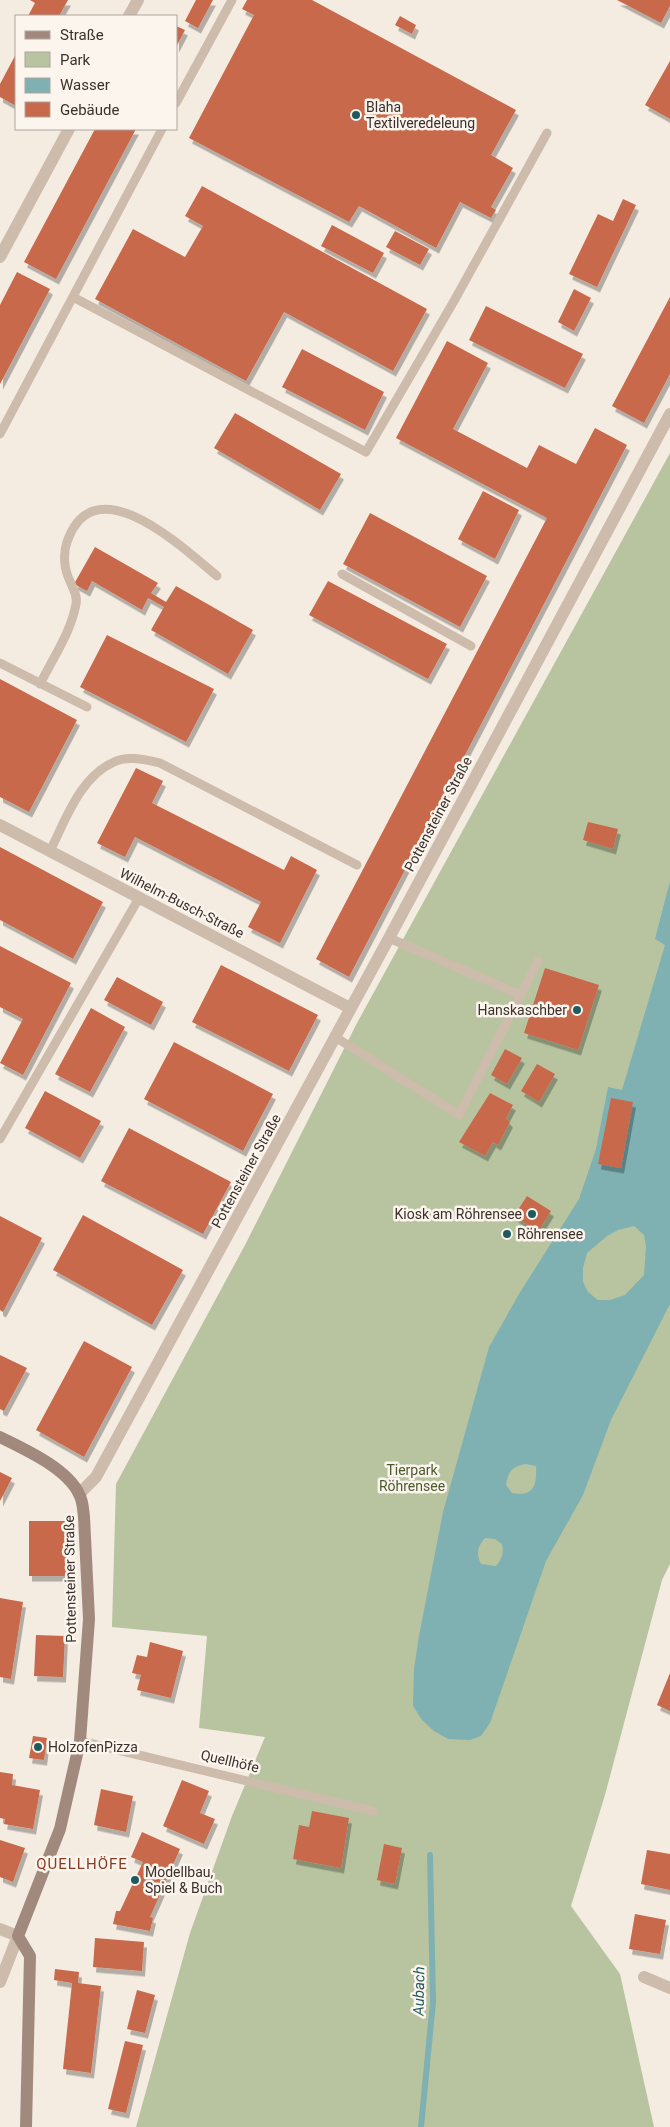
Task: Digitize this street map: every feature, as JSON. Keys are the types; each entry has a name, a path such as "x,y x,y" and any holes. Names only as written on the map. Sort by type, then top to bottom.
{"main road":[{"path":"0,1437 56,1469 75,1486 79,1494"},
{"name":"Pottensteiner Straße","path":"18,1936 60,1829 80,1741 89,1619 83,1504 79,1494"},
{"path":"18,1936 30,1956 26,2127"}],"street":[{"path":"130,15 138,0"},
{"path":"0,256 68,130"},
{"name":"Pottensteiner Straße","path":"79,1494 96,1477 389,938 670,414"},
{"name":"Wilhelm-Busch-Straße","path":"0,825 350,1008"},
{"path":"0,1929 18,1936"},
{"name":"Pottensteiner Straße","path":"0,1982 18,1936"},
{"path":"644,1977 670,1988"}],"lane":[{"path":"178,99 232,0"},
{"path":"0,434 161,130"},
{"path":"73,297 366,452 454,301 547,133"},
{"path":"40,684 71,624 77,602 74,589 68,577 64,558 67,542 75,527 88,512 104,508 119,510 144,521 167,534 217,576"},
{"path":"342,574 471,646"},
{"path":"0,663 87,707"},
{"path":"50,851 71,808 90,778 115,761 136,758 160,763 357,865"},
{"path":"0,1139 140,898"},
{"path":"389,938 485,977 521,995"},
{"path":"335,1037 459,1116 538,961"},
{"name":"Quellhöfe","path":"80,1741 373,1811"}],"green space":[{"name":"Tierpark Röhrensee","path":"670,453 670,1564 662,1580 605,1795 571,1906 620,1974 654,2127 136,2127 190,1933 232,1816 265,1737 199,1728 207,1636 112,1627 116,1484 245,1245 357,1023"}],"water":[{"name":"Röhrensee","path":"670,881 670,1304 611,1420 583,1495 546,1561 490,1723 481,1736 470,1740 448,1739 434,1731 422,1720 413,1706 414,1669 419,1636 443,1512 489,1347 519,1294 579,1199 596,1149 608,1087 622,1090 665,945 655,939","holes":["634,1226 644,1235 646,1246 644,1275 625,1295 610,1300 598,1300 588,1292 583,1282 583,1268 587,1253 607,1236 618,1230","521,1465 536,1466 535,1484 530,1491 525,1493 512,1493 506,1485 508,1476 514,1468","485,1538 495,1539 502,1544 502,1556 496,1566 481,1564 478,1551"]}],"building":[{"path":"30,0 68,0 60,15 29,15 35,3"},
{"path":"196,0 213,0 198,28 185,21"},
{"name":"Blaha Textilveredeleung","path":"247,0 312,0 516,110 491,155 513,168 491,207 496,210 491,218 460,202 436,248 359,206 349,222 189,138 254,15 242,9"},
{"path":"617,0 670,0 670,6 661,23"},
{"path":"400,16 416,25 412,34 395,25"},
{"path":"178,27 185,30 178,43"},
{"path":"15,56 15,105 0,97 0,84"},
{"path":"670,61 670,119 645,105"},
{"path":"94,130 135,130 56,279 24,262"},
{"path":"202,186 427,309 393,371 284,312 246,381 95,299 133,229 185,257 203,226 185,216"},
{"path":"623,199 636,205 597,287 569,274 598,214 613,221"},
{"path":"332,225 384,253 373,273 321,246"},
{"path":"395,231 429,249 420,265 386,247"},
{"path":"17,272 50,289 0,384 0,305"},
{"path":"574,289 591,298 574,331 558,322"},
{"path":"670,297 670,374 644,423 612,406"},
{"path":"486,306 583,354 565,388 469,340"},
{"path":"447,341 488,363 453,429 527,468 539,445 576,464 595,428 627,445 349,977 316,959 547,518 396,438"},
{"path":"302,349 384,392 365,430 282,387"},
{"path":"235,413 341,474 320,510 214,448"},
{"path":"483,491 519,510 495,559 458,539"},
{"path":"370,513 487,576 460,627 343,564"},
{"path":"95,547 158,583 151,593 166,602 176,586 253,630 228,674 151,630 164,607 148,598 142,610 92,581 87,591 74,584"},
{"path":"328,581 447,644 428,679 309,615"},
{"path":"107,635 214,689 186,742 80,687"},
{"path":"0,679 77,720 29,812 0,797"},
{"path":"136,768 163,781 152,803 284,870 291,856 317,870 280,943 248,927 261,902 135,837 125,857 97,843"},
{"path":"588,822 618,829 613,849 583,840"},
{"path":"0,847 103,902 73,959 0,920"},
{"path":"0,946 71,983 23,1075 0,1063 23,1019 0,1007"},
{"path":"221,965 318,1015 289,1071 192,1022"},
{"path":"545,968 599,985 578,1050 524,1033"},
{"path":"117,977 163,1002 151,1025 104,1000"},
{"path":"91,1008 125,1027 90,1092 55,1074"},
{"path":"174,1042 273,1094 243,1151 144,1099"},
{"path":"505,1049 522,1058 507,1084 491,1075"},
{"path":"537,1064 555,1074 539,1102 521,1091"},
{"path":"45,1091 101,1121 80,1158 25,1128"},
{"path":"490,1093 513,1105 506,1118 510,1122 498,1145 493,1142 485,1156 459,1142"},
{"path":"611,1098 633,1102 621,1168 598,1164"},
{"path":"129,1128 231,1182 203,1234 101,1181"},
{"name":"Kiosk am Röhrensee","path":"527,1196 551,1211 538,1232 514,1216"},
{"path":"83,1215 183,1270 152,1325 53,1270"},
{"path":"0,1216 42,1238 3,1312 0,1310"},
{"path":"84,1341 132,1367 84,1457 36,1430"},
{"path":"0,1355 27,1368 4,1411 0,1409"},
{"path":"0,1472 12,1478 0,1501"},
{"path":"29,1521 67,1521 67,1576 29,1576"},
{"path":"0,1598 23,1602 11,1679 0,1677"},
{"path":"36,1635 65,1636 63,1677 34,1676"},
{"path":"150,1642 183,1651 171,1698 137,1690 141,1675 132,1673 137,1655 147,1657"},
{"path":"670,1673 670,1711 657,1705"},
{"path":"33,1736 47,1738 44,1760 29,1758"},
{"path":"0,1772 13,1774 12,1785 40,1790 33,1829 4,1824 5,1819 0,1818"},
{"path":"182,1780 209,1791 200,1813 215,1819 204,1844 163,1826"},
{"path":"101,1789 133,1796 126,1832 94,1825"},
{"path":"312,1811 349,1818 341,1868 293,1859 299,1825 309,1827"},
{"path":"142,1832 180,1849 150,1917 153,1918 150,1931 113,1924 116,1911 120,1911 143,1862 131,1857"},
{"path":"0,1840 25,1848 13,1882 0,1877"},
{"path":"384,1844 402,1848 395,1884 377,1880"},
{"path":"647,1850 670,1854 670,1890 641,1884"},
{"path":"635,1914 666,1920 660,1954 629,1949"},
{"path":"95,1938 144,1942 142,1971 93,1967"},
{"path":"55,1969 79,1972 78,1983 101,1986 91,2073 63,2069 72,1983 54,1980"},
{"path":"137,1990 155,1995 145,2033 127,2029"},
{"path":"125,2041 143,2045 126,2113 108,2109"}],"waterway":[{"name":"Aubach","path":"421,2127 433,2002 430,1855"}],"place":[{"name":"Blaha Textilveredeleung","path":"356,115"},
{"name":"Hanskaschber","path":"577,1010"},
{"name":"Kiosk am Röhrensee","path":"532,1214"},
{"name":"Röhrensee","path":"507,1234"},
{"name":"HolzofenPizza","path":"38,1747"},
{"name":"Modellbau, Spiel & Buch","path":"135,1880"}],"district":[{"name":"QUELLHÖFE","path":"82,1864"}]}
